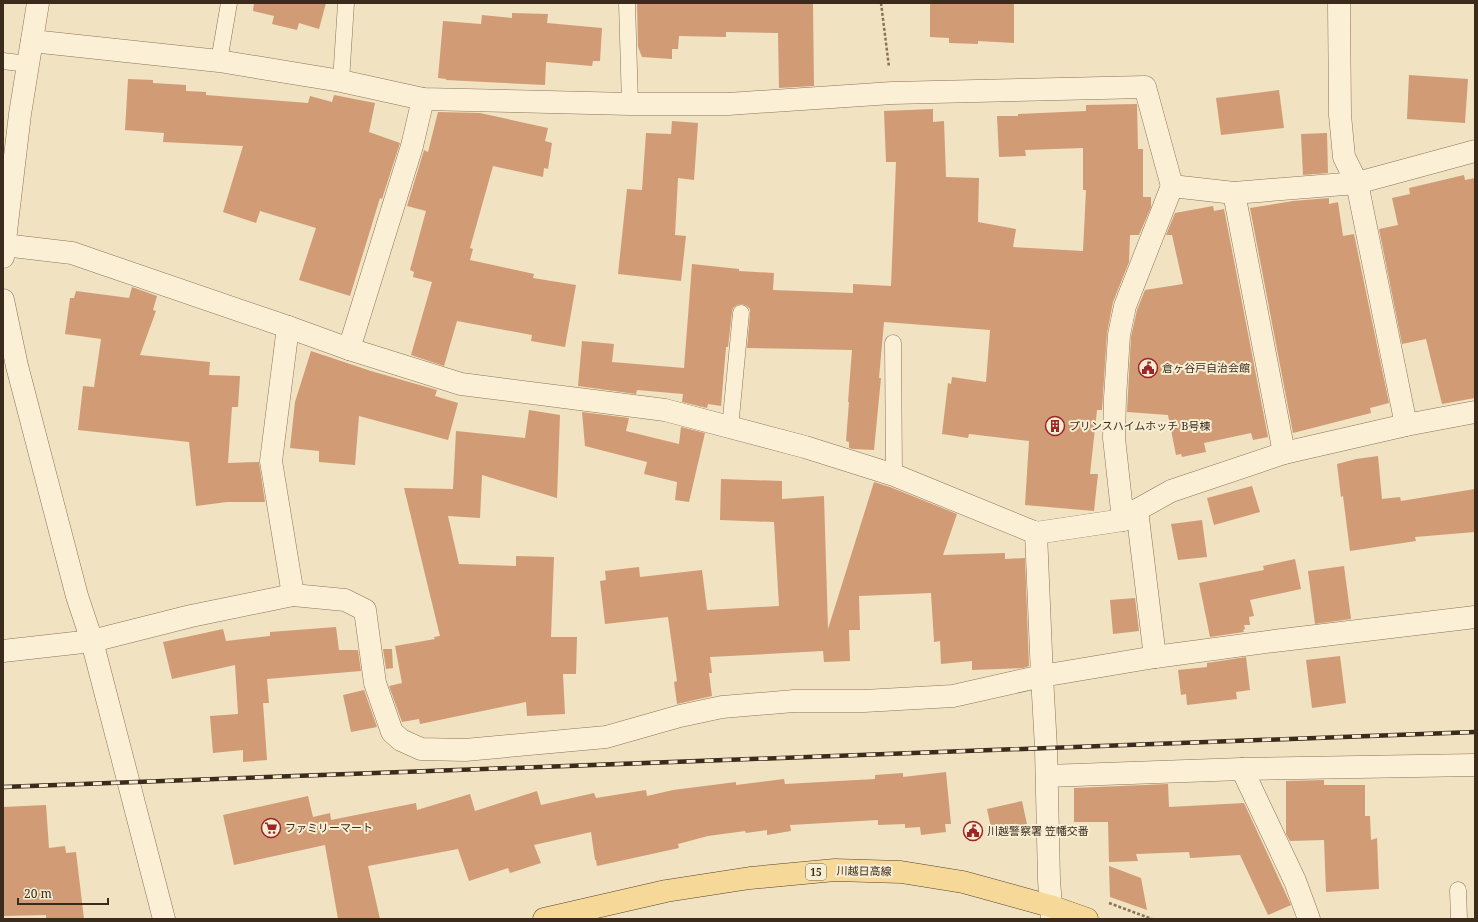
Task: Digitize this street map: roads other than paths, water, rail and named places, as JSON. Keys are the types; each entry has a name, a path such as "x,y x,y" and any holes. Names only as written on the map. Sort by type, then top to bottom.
{"main road":[{"name":"川越日高線","path":"544,919 666,891 750,878 835,870 901,872 963,882 1051,913 1087,919"}],"street":[{"path":"38,3 20,114 4,251 72,253 288,327 349,350 461,384 665,410 805,447 894,475 1036,533 1130,515 1171,491 1284,453 1406,425 1475,412"},
{"path":"1339,3 1340,115 1344,157 1357,182 1406,425"},
{"path":"32,41 220,61 342,80 422,100 630,104 728,104 892,93 1146,87 1172,186 1126,306 1119,335 1114,398 1114,438 1130,515 1155,657"},
{"path":"349,350 412,146 422,100"},
{"path":"1172,186 1234,192 1357,182 1475,151"},
{"path":"1234,192 1284,453"},
{"path":"3,300 17,366 77,596 92,641 164,919"},
{"path":"288,327 271,461 293,595"},
{"path":"1036,533 1047,776 1051,913"},
{"path":"3,651 92,641 191,616 293,595 344,600 365,610 375,683 392,732 401,740 422,748 465,750 606,737 680,716 722,707 794,701 864,702 953,696 1042,676 1155,657 1475,617"},
{"path":"1047,776 1242,769 1475,765"},
{"path":"1242,769 1295,881 1309,919"}],"lane":[{"path":"220,61 229,3"},
{"path":"342,80 346,3"},
{"path":"627,3 630,104"},
{"path":"3,61 28,64"},
{"path":"730,428 741,313"},
{"path":"893,343 894,475"},
{"path":"1458,890 1459,919"}],"railway":[{"path":"3,787 1475,732"}],"place":[{"name":"倉ヶ谷戸自治会館","path":"1148,368"},
{"name":"プリンスハイムホッチ B号棟","path":"1055,426"},
{"name":"ファミリーマート","path":"271,828"},
{"name":"川越警察署 笠幡交番","path":"973,831"}]}
